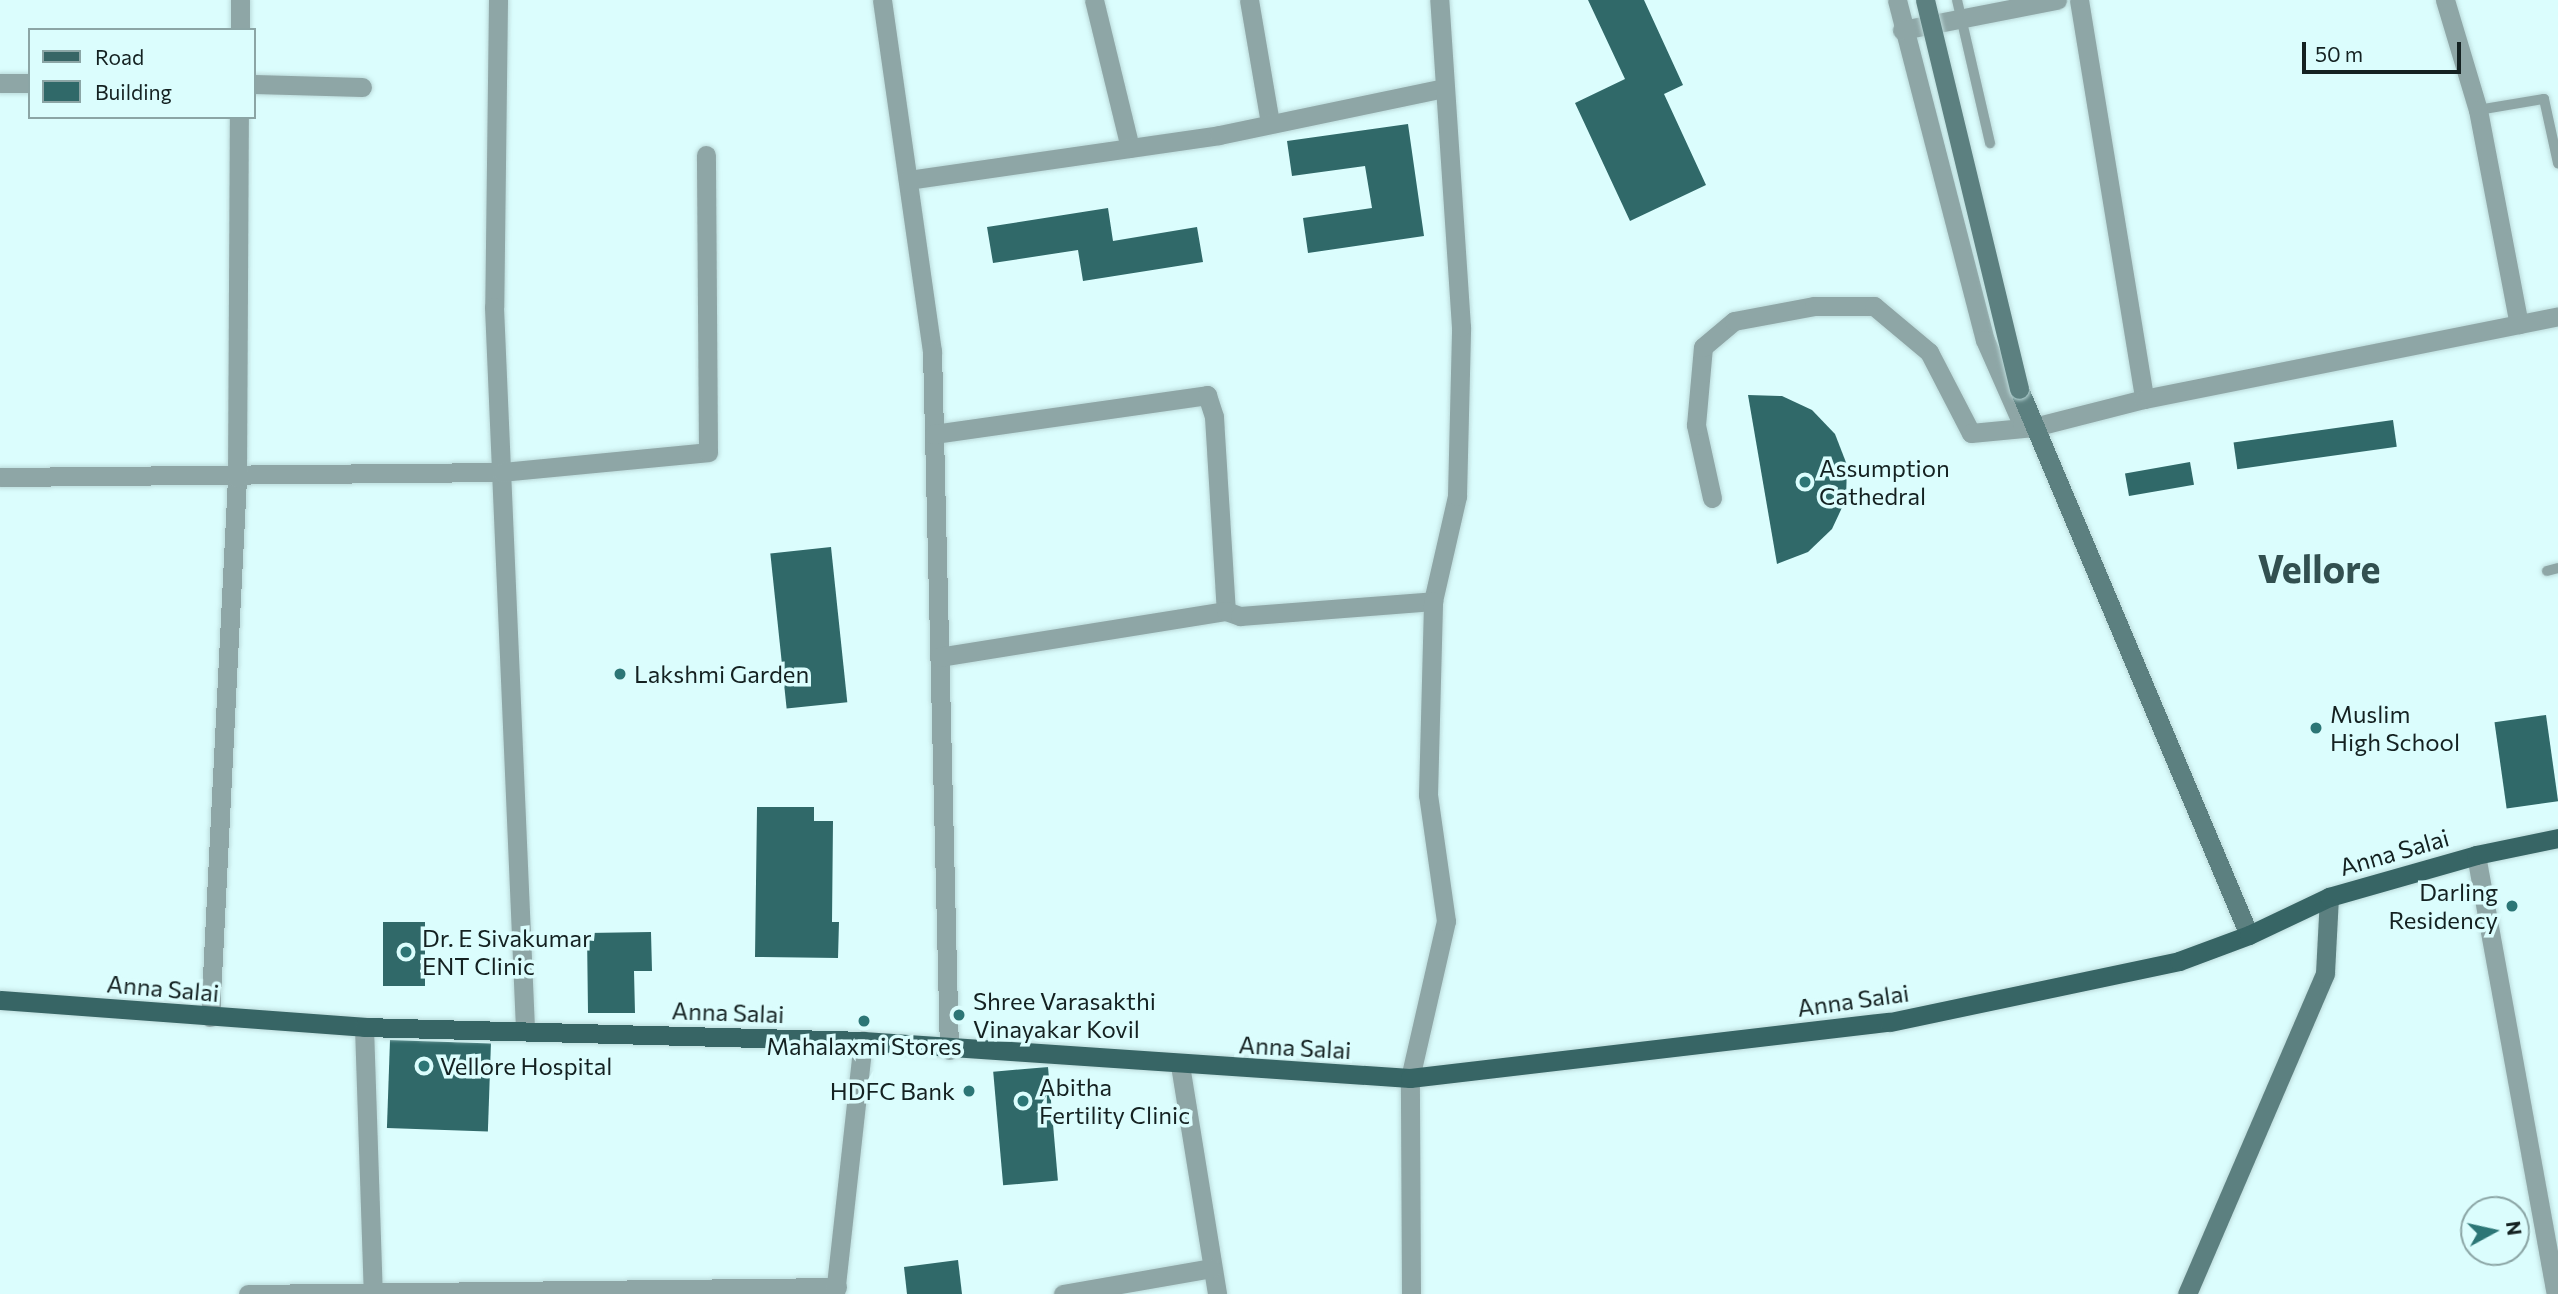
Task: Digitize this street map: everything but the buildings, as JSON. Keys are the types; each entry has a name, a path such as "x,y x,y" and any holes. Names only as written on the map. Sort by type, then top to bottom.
{"main road":[{"path":"1925,0 2020,389 2249,935"},
{"name":"Anna Salai","path":"0,1000 363,1027 525,1029 863,1041 949,1050 1410,1078 1890,1023 2179,961 2249,935 2329,897 2476,855 2558,838"},
{"path":"2187,1294 2325,972 2329,897"}],"street":[{"path":"240,0 240,28"},
{"path":"498,0 494,307 525,1029"},
{"path":"882,0 932,351 949,1050"},
{"path":"1094,0 1130,148"},
{"path":"1248,0 1270,123"},
{"path":"1411,1294 1410,1078 1446,921 1428,795 1433,601 1457,496 1461,327 1439,0"},
{"path":"1897,0 1902,30 1985,340 2015,415 2022,424 2034,427"},
{"path":"1902,30 1961,9 2057,0"},
{"path":"2079,0 2144,399"},
{"path":"2445,0 2478,110 2519,324"},
{"path":"0,83 28,83"},
{"path":"256,84 362,87"},
{"path":"908,180 1130,148 1444,88"},
{"path":"210,1017 237,478 239,119"},
{"path":"0,477 237,478 500,470 708,452 706,155"},
{"path":"1712,498 1696,425 1703,347 1734,321 1814,306 1874,306 1929,352 1971,433 2034,427 2144,399 2558,316"},
{"path":"934,434 1207,395 1214,417 1226,611"},
{"path":"939,657 1226,611 1240,616 1433,601"},
{"path":"2476,855 2556,1294"},
{"path":"363,1027 373,1292"},
{"path":"247,1294 836,1290 863,1041"},
{"path":"1180,1065 1217,1294"},
{"path":"1063,1294 1212,1268"}],"lane":[{"path":"1961,9 1990,143"},
{"path":"2478,110 2558,97"},
{"path":"2544,99 2558,163"}],"place":[{"name":"Assumption Cathedral","path":"1805,482"},
{"name":"Lakshmi Garden","path":"620,674"},
{"name":"Muslim High School","path":"2316,728"},
{"name":"Darling Residency","path":"2512,906"},
{"name":"Dr. E Sivakumar ENT Clinic","path":"406,952"},
{"name":"Shree Varasakthi Vinayakar Kovil","path":"959,1015"},
{"name":"Mahalaxmi Stores","path":"864,1021"},
{"name":"Vellore Hospital","path":"424,1066"},
{"name":"HDFC Bank","path":"969,1091"},
{"name":"Abitha Fertility Clinic","path":"1023,1101"}],"district":[{"name":"Vellore","path":"2319,568"}]}
